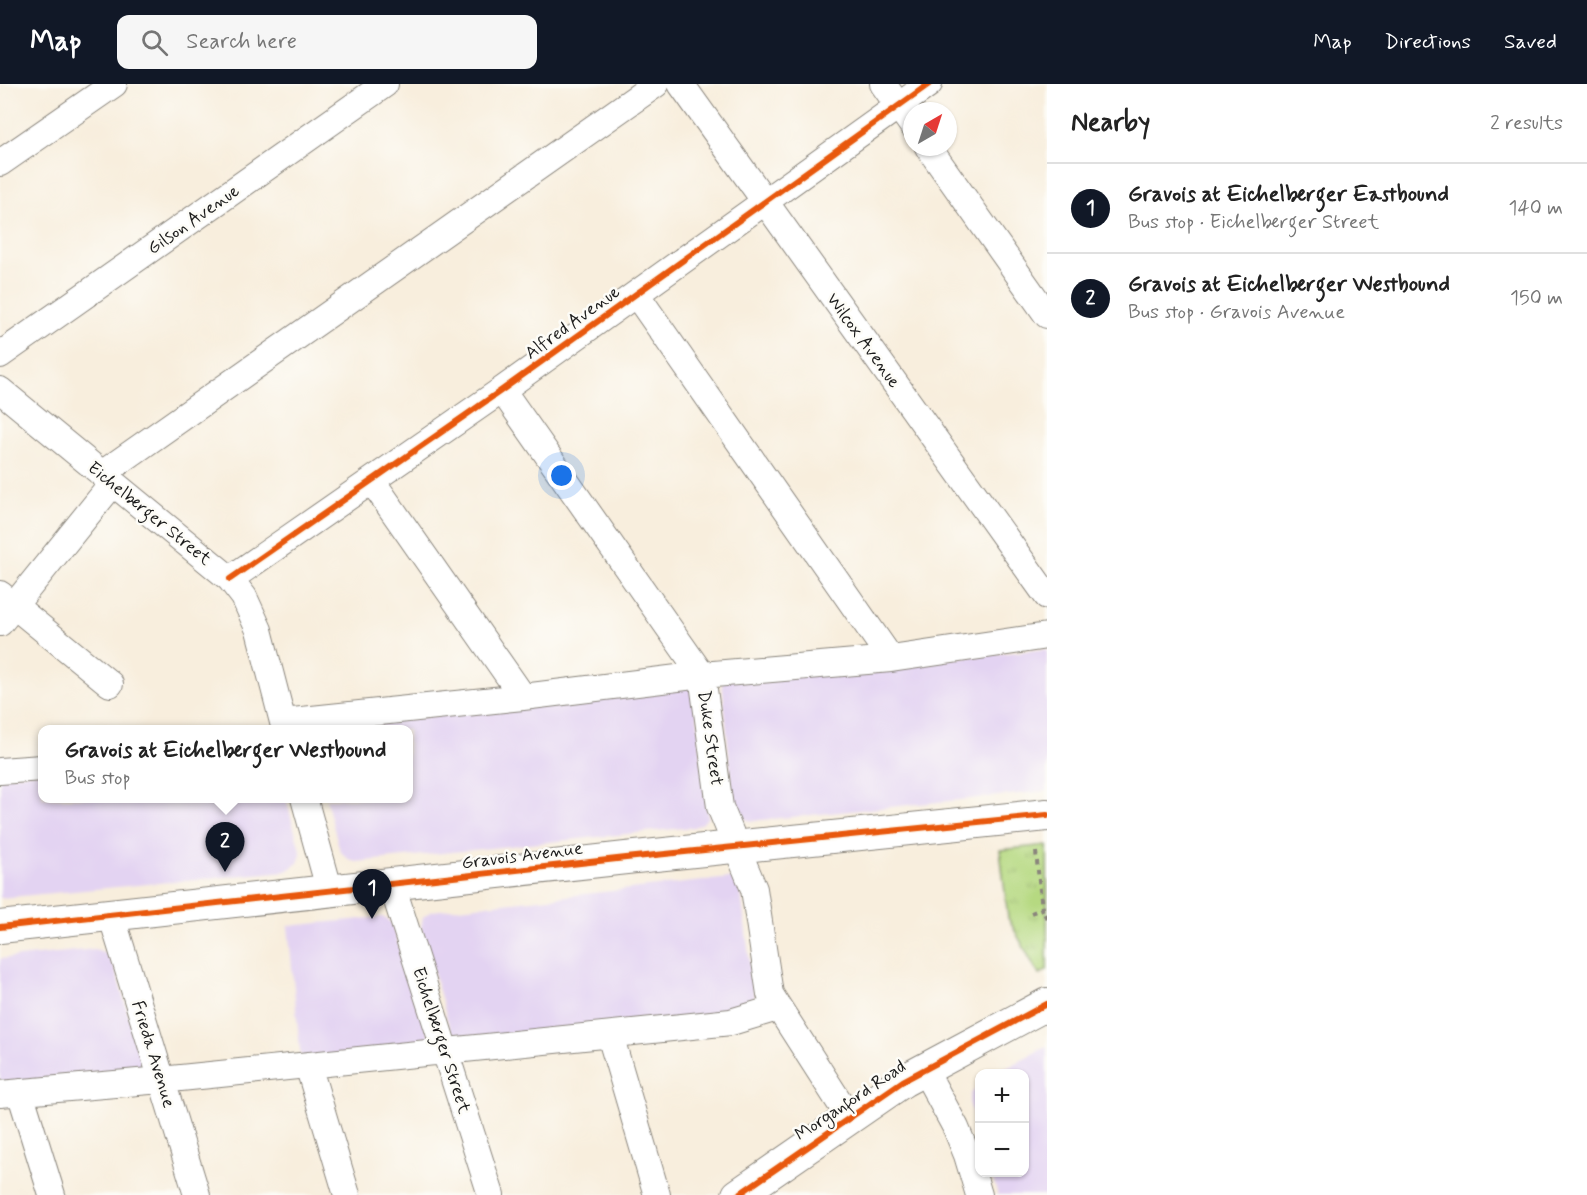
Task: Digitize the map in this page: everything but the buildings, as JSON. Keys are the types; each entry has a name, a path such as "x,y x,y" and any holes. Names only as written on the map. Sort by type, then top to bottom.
{"main road":[{"name":"Gravois Avenue","path":"0,927 1047,815"},
{"name":"Morganford Road","path":"738,1195 849,1117 924,1069 1047,1004"}],"street":[{"path":"0,163 114,84"},
{"name":"Gilson Avenue","path":"0,355 385,84"},
{"path":"110,684 5,608 107,478 656,84"},
{"name":"Wilcox Avenue","path":"681,84 1047,596"},
{"path":"883,84 903,112"},
{"name":"Alfred Avenue","path":"915,102 928,84"},
{"name":"Alfred Avenue","path":"230,579 502,390 765,201 903,116"},
{"path":"933,156 1047,315"},
{"path":"636,294 891,659"},
{"name":"Eichelberger Street","path":"0,390 230,579 244,597 258,630 284,725"},
{"name":"Duke Street","path":"502,390 702,675 720,807 754,889 770,994 849,1117"},
{"path":"372,481 523,697"},
{"path":"292,725 702,675 891,659 1047,636"},
{"path":"0,771 38,768"},
{"path":"305,803 330,892"},
{"name":"Eichelberger Street","path":"392,885 491,1195"},
{"name":"Frieda Avenue","path":"111,914 197,1195"},
{"path":"52,1195 10,1093 446,1052 730,1022 777,1008"},
{"path":"610,1035 657,1195"},
{"path":"308,1065 347,1195"},
{"path":"924,1069 956,1128 979,1195"}],"path":[{"path":"1036,852 1047,919"},
{"path":"1031,913 1044,908"}],"shaded area":[{"path":"1047,649 1047,791 751,821 740,817 734,808 722,680"},
{"path":"694,685 708,817 703,823 694,827 356,862 347,858 340,851 327,803 413,803 413,725 351,725"},
{"path":"38,772 38,803 287,803 301,854 298,863 286,871 0,898 0,776"},
{"path":"739,877 755,1005 726,1017 454,1043 421,928 423,917 432,911"},
{"path":"383,917 391,922 433,1047 301,1060 288,926"},
{"path":"95,949 106,954 114,966 146,1074 0,1088 0,959"},
{"path":"1047,1046 1047,1195 998,1195 992,1177 1029,1177 1029,1069 1004,1069"},
{"path":"975,1090 975,1122 969,1102"}],"green space":[{"path":"1047,845 1047,970 1039,975 1008,918 1000,850"}],"cycle path":[{"path":"230,579 502,390 929,84"},
{"path":"0,927 626,858 1047,815"},
{"path":"738,1195 903,1081 1047,1004"}],"place":[{"name":"Gravois at Eichelberger Westbound","path":"225,872"},
{"name":"Gravois at Eichelberger Eastbound","path":"372,919"}]}
